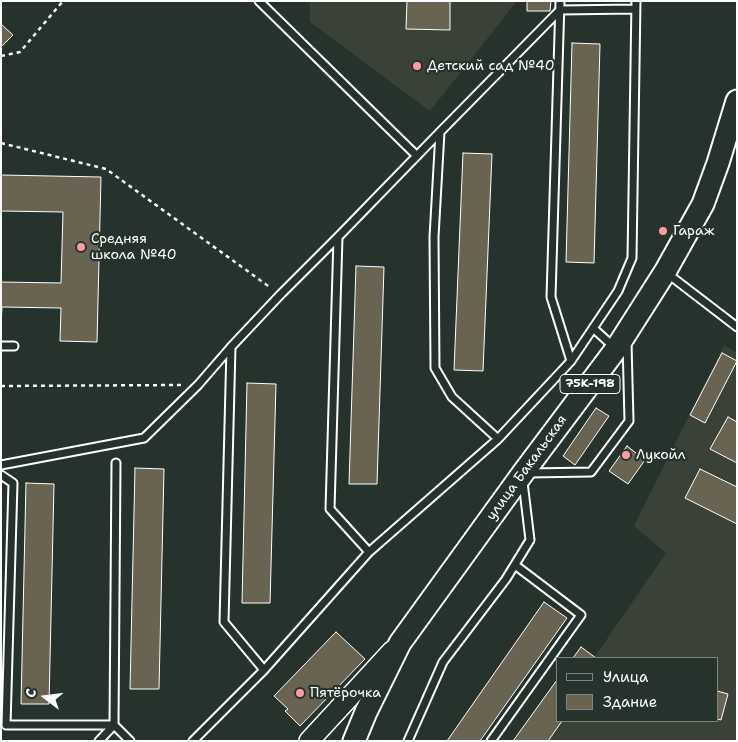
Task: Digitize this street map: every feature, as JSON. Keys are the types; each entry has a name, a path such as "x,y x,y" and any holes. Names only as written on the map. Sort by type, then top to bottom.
{"main road":[{"name":"улица Бакальская","path":"400,643 522,474 622,341 665,272 703,204 718,164 737,101"},
{"path":"309,741 400,643"},
{"name":"75К-198","path":"354,741 400,643"}],"lane":[{"path":"260,1 416,156"},
{"path":"560,1 551,297 571,361"},
{"path":"1,466 144,438 198,385 280,295 560,10 636,5 632,258 618,291 571,361 498,439 369,552 264,670 193,741"},
{"path":"440,132 434,237 435,368 452,397 498,439"},
{"path":"338,237 330,509 369,552"},
{"path":"665,272 737,327"},
{"path":"408,741 443,662 506,579 530,540 522,474 592,472 629,421 622,341 593,328"},
{"path":"1,346 14,346"},
{"path":"231,347 224,622 264,670"},
{"path":"98,741 114,725 116,463"},
{"path":"1,475 13,483 6,725 114,725 130,741"},
{"path":"491,741 581,615 515,565"}],"path":[{"path":"1,56 20,52 63,1"},
{"path":"1,144 106,169 280,295"},
{"path":"1,386 198,385"}],"shaded area":[{"name":"Детский сад №40","path":"310,1 517,1 430,111 310,22"},
{"path":"724,345 737,353 737,741 538,741 556,722 718,722 718,657 595,657 666,553 634,526"}],"building":[{"path":"407,1 450,1 450,30 406,29"},
{"path":"527,1 551,1 550,11 527,11"},
{"path":"1,24 13,35 1,47"},
{"path":"572,43 600,44 594,263 566,262"},
{"path":"463,153 492,154 483,371 454,370"},
{"name":"Средняя школа №40","path":"1,175 101,177 97,342 60,341 61,308 2,307 1,326 1,282 61,283 63,212 1,211"},
{"path":"356,266 384,267 377,484 349,484"},
{"path":"722,353 737,361 705,423 690,415"},
{"path":"247,383 276,384 270,603 242,603"},
{"path":"596,408 609,416 575,465 563,456"},
{"path":"728,417 737,422 737,463 710,449"},
{"path":"627,446 645,460 628,484 609,471"},
{"path":"135,468 164,469 159,689 130,689"},
{"path":"700,469 737,487 737,524 685,498"},
{"path":"26,483 54,484 49,704 21,704"},
{"path":"544,602 567,618 480,741 447,741"},
{"path":"336,632 365,659 300,726 285,711 288,709 274,696"},
{"path":"581,647 595,657 574,657"},
{"path":"556,681 556,722 561,722 548,741 513,741"},
{"path":"718,691 728,694 721,720 718,719"}],"place":[{"name":"Детский сад №40","path":"417,66"},
{"name":"Гараж","path":"663,231"},
{"name":"Средняя школа №40","path":"81,247"},
{"name":"Лукойл","path":"626,455"},
{"name":"Пятёрочка","path":"300,693"}]}
